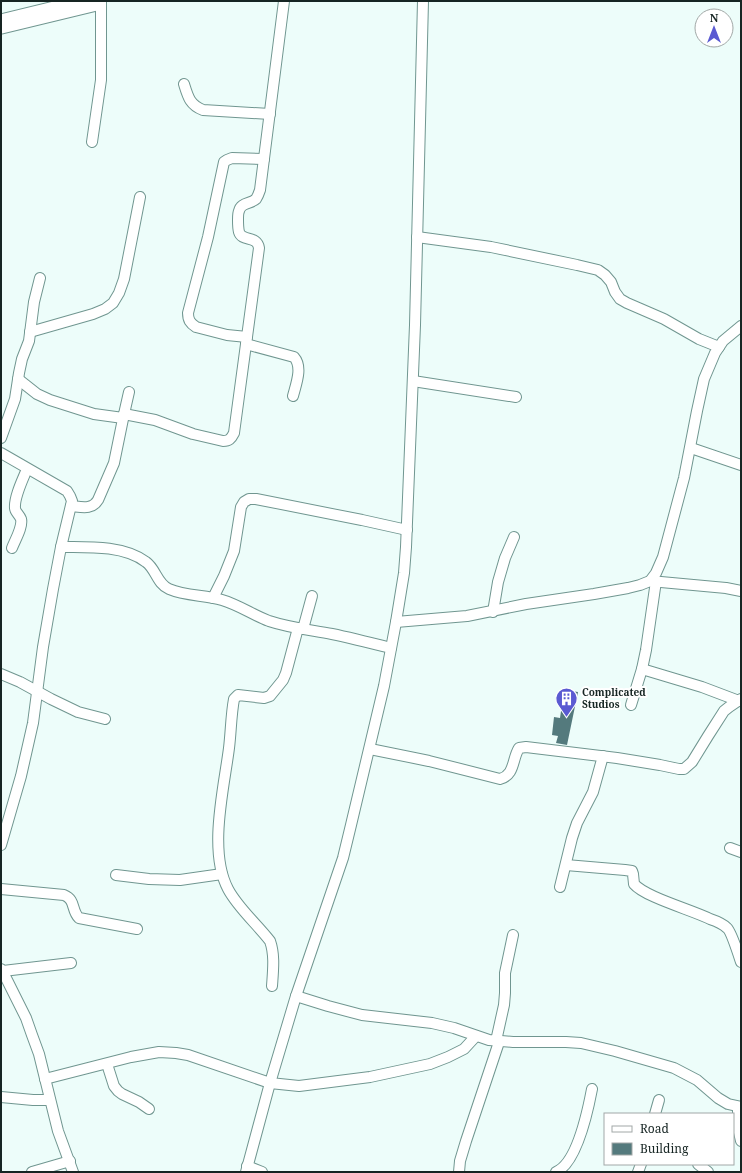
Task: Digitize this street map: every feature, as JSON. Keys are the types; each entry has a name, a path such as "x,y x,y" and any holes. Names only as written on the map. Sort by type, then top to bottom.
{"highway":[{"path":"1,15 55,1"},
{"path":"1,24 96,1"}],"street":[{"path":"92,142 101,80 101,1"},
{"path":"18,379 37,394 50,400 94,414 155,420 192,434 223,441 228,441 232,438 234,433 259,248 256,241 240,235 239,211 240,207 244,204 255,200 260,190 284,1"},
{"path":"262,1172 246,1169 296,996 343,858 384,686 404,572 413,381 423,1"},
{"path":"184,84 187,95 192,104 203,110 270,114"},
{"path":"264,159 232,158 224,162 208,237 188,313 189,321 196,326 294,357 297,361 298,372 293,396"},
{"path":"30,332 93,314 105,309 113,302 119,293 124,280 140,197"},
{"path":"417,237 491,247 598,270 611,282 620,299 627,304 664,319 699,339 719,346"},
{"path":"2,434 13,408 22,358 29,341 34,302 40,278"},
{"path":"631,705 642,669 649,630 653,581 663,557 684,478 704,379 719,346 741,326"},
{"path":"413,381 516,397"},
{"path":"71,506 91,507 95,505 98,500 114,463 123,416 130,392"},
{"path":"691,448 741,465"},
{"path":"1,453 67,491 72,501 61,547 44,640 33,723 21,776 1,845"},
{"path":"12,548 21,522 15,510 16,499 27,469"},
{"path":"212,598 224,576 234,551 241,507 244,502 249,499 268,501 407,530"},
{"path":"493,612 498,582 505,558 514,537"},
{"path":"61,547 101,548 136,556 147,562 154,570 161,584 167,589 212,598 236,606 268,621 391,648"},
{"path":"396,622 442,619 493,612 526,604 628,588 653,581 726,588 741,591"},
{"path":"272,986 273,956 270,941 234,899 228,890 222,874 219,855 220,805 234,700 238,695 264,698 270,696 283,680 312,596"},
{"path":"642,669 702,686 740,700"},
{"path":"1,674 20,682 78,712 105,719"},
{"path":"370,749 429,761 500,779 508,775 517,751 522,747 603,756 684,769 692,762 724,712 740,700"},
{"path":"560,887 572,838 577,823 593,792 603,756"},
{"path":"730,848 741,852"},
{"path":"566,865 632,871 634,884 644,891 704,916 727,928 741,962"},
{"path":"116,875 149,879 180,880 222,874"},
{"path":"1,889 64,895 72,900 76,914 79,918 137,929"},
{"path":"459,1172 460,1161 498,1041 504,1005 505,973 513,935"},
{"path":"71,963 2,970 28,1024 39,1054 58,1131 73,1172"},
{"path":"296,996 369,1016 432,1023 498,1041 566,1042 615,1050 674,1068 700,1083 718,1098 728,1104 739,1107 738,1128 741,1141"},
{"path":"45,1078 159,1052 188,1055 270,1083 299,1086 370,1077 430,1064 464,1049 476,1036"},
{"path":"107,1064 114,1086 118,1091 149,1109"},
{"path":"556,1172 564,1167 571,1158 584,1124 592,1089"},
{"path":"1,1097 50,1100"},
{"path":"656,1113 659,1100"},
{"path":"32,1172 70,1162"},
{"path":"699,1165 708,1172"}],"building":[{"name":"Complicated Studios","path":"564,690 578,692 567,745 556,743 558,736 552,735 554,717 560,718"}],"place":[{"name":"Complicated Studios","path":"566,718"}]}
